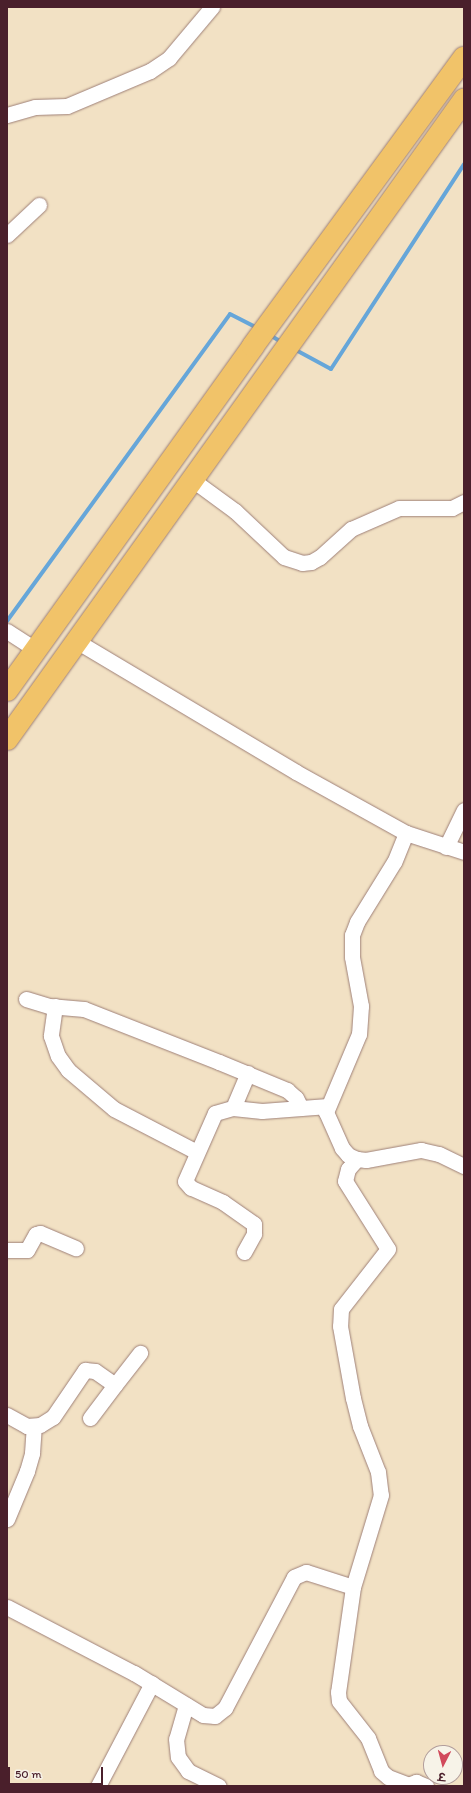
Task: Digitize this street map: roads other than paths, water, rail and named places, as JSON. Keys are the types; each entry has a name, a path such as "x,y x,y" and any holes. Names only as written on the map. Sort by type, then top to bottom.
{"highway":[{"path":"7,690 253,346 287,303 464,58"},
{"path":"7,739 278,364 464,100"}],"street":[{"path":"7,115 35,106 67,106 150,71 169,58 212,7"},
{"path":"7,235 39,205"},
{"path":"194,481 235,512 284,557 302,563 311,562 320,557 351,529 399,508 452,508 464,502"},
{"path":"7,631 36,650"},
{"path":"78,642 296,772 406,833 464,852"},
{"path":"446,847 464,810"},
{"path":"406,833 394,862 357,922 352,935 352,957 361,1006 359,1034 328,1106 328,1120 342,1148 348,1155 357,1159 366,1160 420,1150 439,1154 464,1166"},
{"path":"26,999 55,1006 74,1007 94,1013 248,1073 287,1090 296,1098 301,1108"},
{"path":"55,1006 51,1036 58,1056 68,1070 114,1109 197,1152"},
{"path":"233,1108 248,1073"},
{"path":"244,1252 254,1234 254,1224 223,1202 191,1188 185,1181 215,1113 233,1108 262,1111 328,1106"},
{"path":"357,1159 348,1169 345,1181 388,1250 343,1306 340,1314 343,1349 353,1398 360,1426 380,1484 378,1506 353,1587 338,1680 339,1701 368,1738 381,1771 388,1777 406,1785 416,1782 426,1786"},
{"path":"7,1250 27,1250 36,1234 40,1233 76,1248"},
{"path":"90,1418 140,1353"},
{"path":"7,1416 34,1427 53,1417 85,1370 95,1371 115,1384"},
{"path":"7,1519 27,1471 32,1452 34,1427"},
{"path":"7,1607 152,1684 186,1705 210,1716 215,1716 225,1708 294,1577 306,1572 353,1587"},
{"path":"98,1786 152,1684"},
{"path":"186,1705 176,1739 178,1757 188,1771 219,1786"}],"waterway":[{"path":"294,349 331,369 464,164"},
{"path":"7,621 230,314 257,328"},
{"path":"270,335 283,343"}]}
